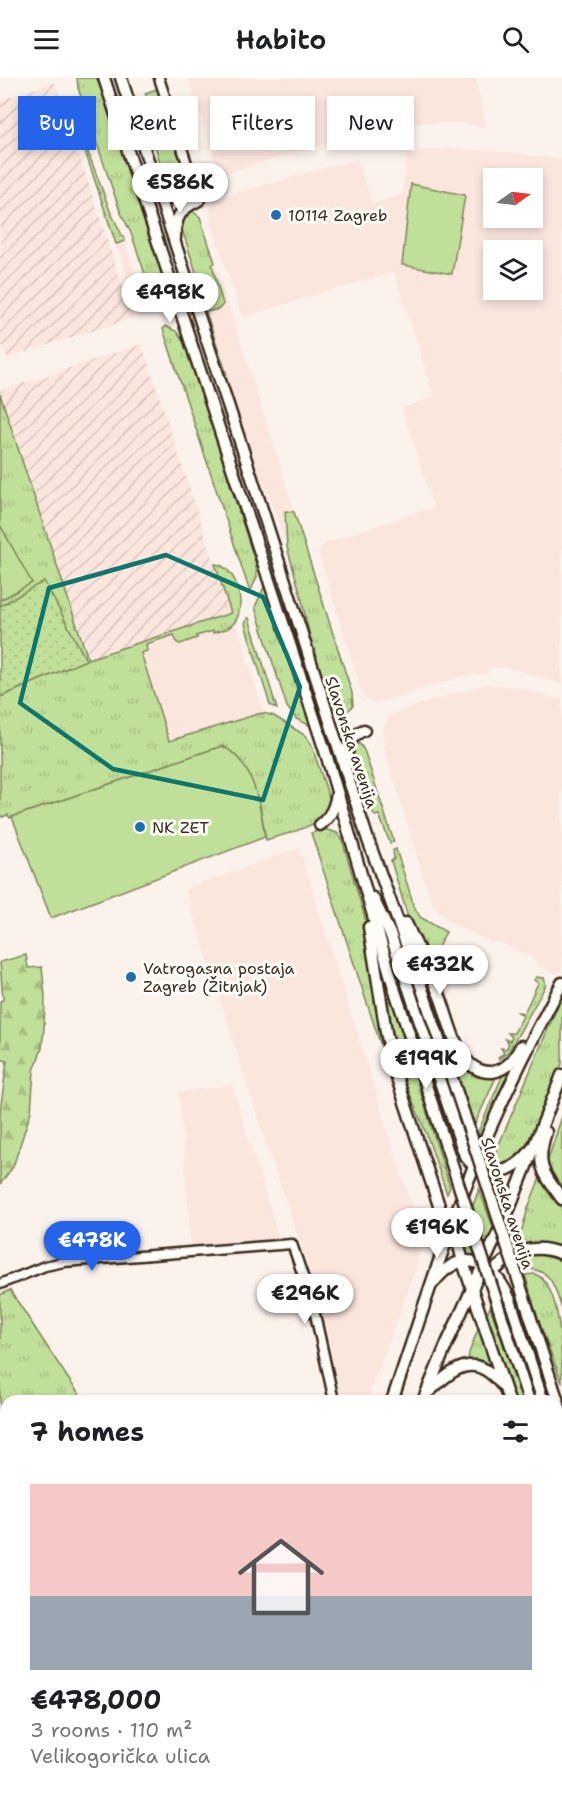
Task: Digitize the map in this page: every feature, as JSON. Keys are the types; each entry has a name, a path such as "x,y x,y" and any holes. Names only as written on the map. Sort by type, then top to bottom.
{"main road":[{"name":"Slavonska avenija","path":"104,78 264,562 337,790 395,991 528,1395"},
{"name":"Slavonska avenija","path":"121,78 350,784 415,968 556,1395"},
{"path":"156,186 177,200 199,201"},
{"path":"176,250 177,217 183,209 199,201"},
{"path":"350,784 347,748 353,737 364,730"},
{"path":"321,825 333,810 337,790"},
{"path":"366,888 377,905 391,936 461,1147 475,1166 484,1170 507,1170 522,1162 534,1146"},
{"path":"366,888 366,912 390,1050 403,1098 445,1224 446,1241"},
{"path":"386,890 407,926 439,993 461,1053 469,1064 479,1071 504,1068 516,1055 528,1034 540,1024"},
{"path":"394,1395 446,1241 475,1166 504,1097 562,983"},
{"path":"425,1395 474,1288 489,1269 562,1075"},
{"path":"553,1097 552,1114 540,1156 545,1174 562,1199"},
{"path":"453,1222 463,1262 474,1288 507,1395"},
{"path":"489,1269 513,1254 530,1249 548,1249 562,1254"},
{"path":"430,1287 444,1271 463,1262 489,1269 503,1285 510,1300 541,1395"},
{"path":"427,1395 453,1370 472,1366 489,1372 506,1395"}],"street":[{"path":"159,78 199,201"},
{"path":"0,1284 45,1266 64,1262 292,1244 313,1305 333,1395"}],"highlighted area":[{"path":"166,555 263,597 300,687 263,800 113,769 20,703 49,588"}],"shaded area":[{"path":"188,78 476,78 487,128 460,123 414,124 414,96 327,96 327,144 315,147 315,96 210,96 210,145 198,108 198,96 194,96"},
{"path":"55,82 60,96 18,96 18,150 77,150 133,318 7,358 0,339 0,100"},
{"path":"449,148 507,152 562,160 562,684 509,668 488,668 489,673 464,676 381,702 374,703 363,696 318,552 325,543 420,511 434,509 402,408 434,397 394,272 242,317 211,222 210,210 214,202 222,197 357,159 372,204 402,194 408,152"},
{"path":"212,150 305,150 220,175"},
{"path":"125,241 148,311 142,313 140,318 116,244"},
{"path":"215,263 295,511 285,511 287,547 268,493 255,468 206,311 219,309 223,304 212,265"},
{"path":"142,344 231,613 88,659 0,391"},
{"path":"227,617 236,622 263,713 169,741 139,646"},
{"path":"485,684 516,687 562,700 562,967 560,973 537,965 532,958 501,943 491,943 452,923 441,914 432,902 422,873 384,747 382,731 389,716"},
{"path":"299,848 401,1173 423,1233 416,1269 369,1395 340,1395 327,1333 310,1271 265,1141 185,889"},
{"path":"232,1085 280,1241 191,1246 178,1092"}],"green space":[{"path":"77,78 102,78 108,96 108,150 125,150 179,315 177,317 157,309 96,141 96,96 81,96"},
{"path":"157,89 159,96 146,96 145,93"},
{"path":"85,150 87,150 111,213 125,241 116,244"},
{"path":"157,150 177,150 189,187 184,194 178,195 172,189"},
{"path":"411,184 465,195 452,274 402,265"},
{"path":"191,210 200,217 215,263 212,265 223,304 219,309 206,312 227,375 203,312 202,291 180,223 181,219"},
{"path":"165,326 176,331 186,345 256,565 257,577 250,592 163,329"},
{"path":"0,394 88,659 231,613 215,564 223,567 235,581 240,601 239,611 231,626 196,636 197,638 180,644 177,643 174,635 146,644 147,651 141,653 169,741 258,714 274,716 306,736 311,743 330,801 323,816 306,827 266,840 259,800 222,746 10,818 8,815 2,817 0,814 0,697 86,660 44,582 0,606 0,600 31,583 0,525"},
{"path":"285,511 294,512 352,693 353,706 344,714 334,712 331,707 310,637 287,547"},
{"path":"0,525 32,583 0,600"},
{"path":"44,581 86,660 0,697 0,606"},
{"path":"266,586 309,725 296,719 287,707 255,607"},
{"path":"249,618 277,709 270,705 245,624"},
{"path":"360,744 364,750 394,842 390,843 379,815 375,816 360,783 351,747"},
{"name":"NK ZET","path":"222,746 242,762 254,785 265,837 51,918 12,817"},
{"path":"324,829 337,833 342,839 367,925 386,1061 311,833"},
{"path":"396,849 414,906 420,917 446,932 430,962 410,924 391,861 394,859 393,850"},
{"path":"26,955 28,968 42,967 45,997 42,1048 34,1071 31,1111 13,1167 0,1184 0,1112 7,1061 0,1059 0,1001 3,1000 0,962"},
{"path":"423,971 437,997 459,1060 472,1071 497,1075 475,1124 465,1100"},
{"path":"536,977 544,978 546,985 509,1051 499,1059 498,1057 504,1053 501,1048 506,1049 509,1044 505,1039 510,1041 512,1037 508,1033 514,1033 523,1016 518,1012 524,1013 538,983 534,980"},
{"path":"386,981 450,1187 447,1194 426,1133 398,1066 388,1014"},
{"path":"562,996 562,1064 525,1148 513,1160 495,1165 491,1163"},
{"path":"510,1070 510,1075 480,1140 478,1132 504,1072"},
{"path":"562,1116 562,1192 546,1166"},
{"path":"541,1175 562,1205 562,1248 542,1243 517,1247 528,1208"},
{"path":"479,1189 494,1230 480,1258 466,1256 464,1236"},
{"path":"539,1254 562,1260 562,1309 550,1279 540,1271 522,1268 519,1258"},
{"path":"535,1274 544,1281 551,1292 559,1322 562,1383 528,1292 530,1291 525,1275"},
{"path":"10,1290 80,1395 0,1395 0,1295"},
{"path":"490,1307 521,1395 512,1395 486,1316"},
{"path":"479,1326 493,1369 468,1362"}],"place":[{"name":"10114 Zagreb","path":"276,215"},
{"name":"NK ZET","path":"140,827"},
{"name":"Vatrogasna postaja Zagreb (Žitnjak)","path":"131,977"}]}
